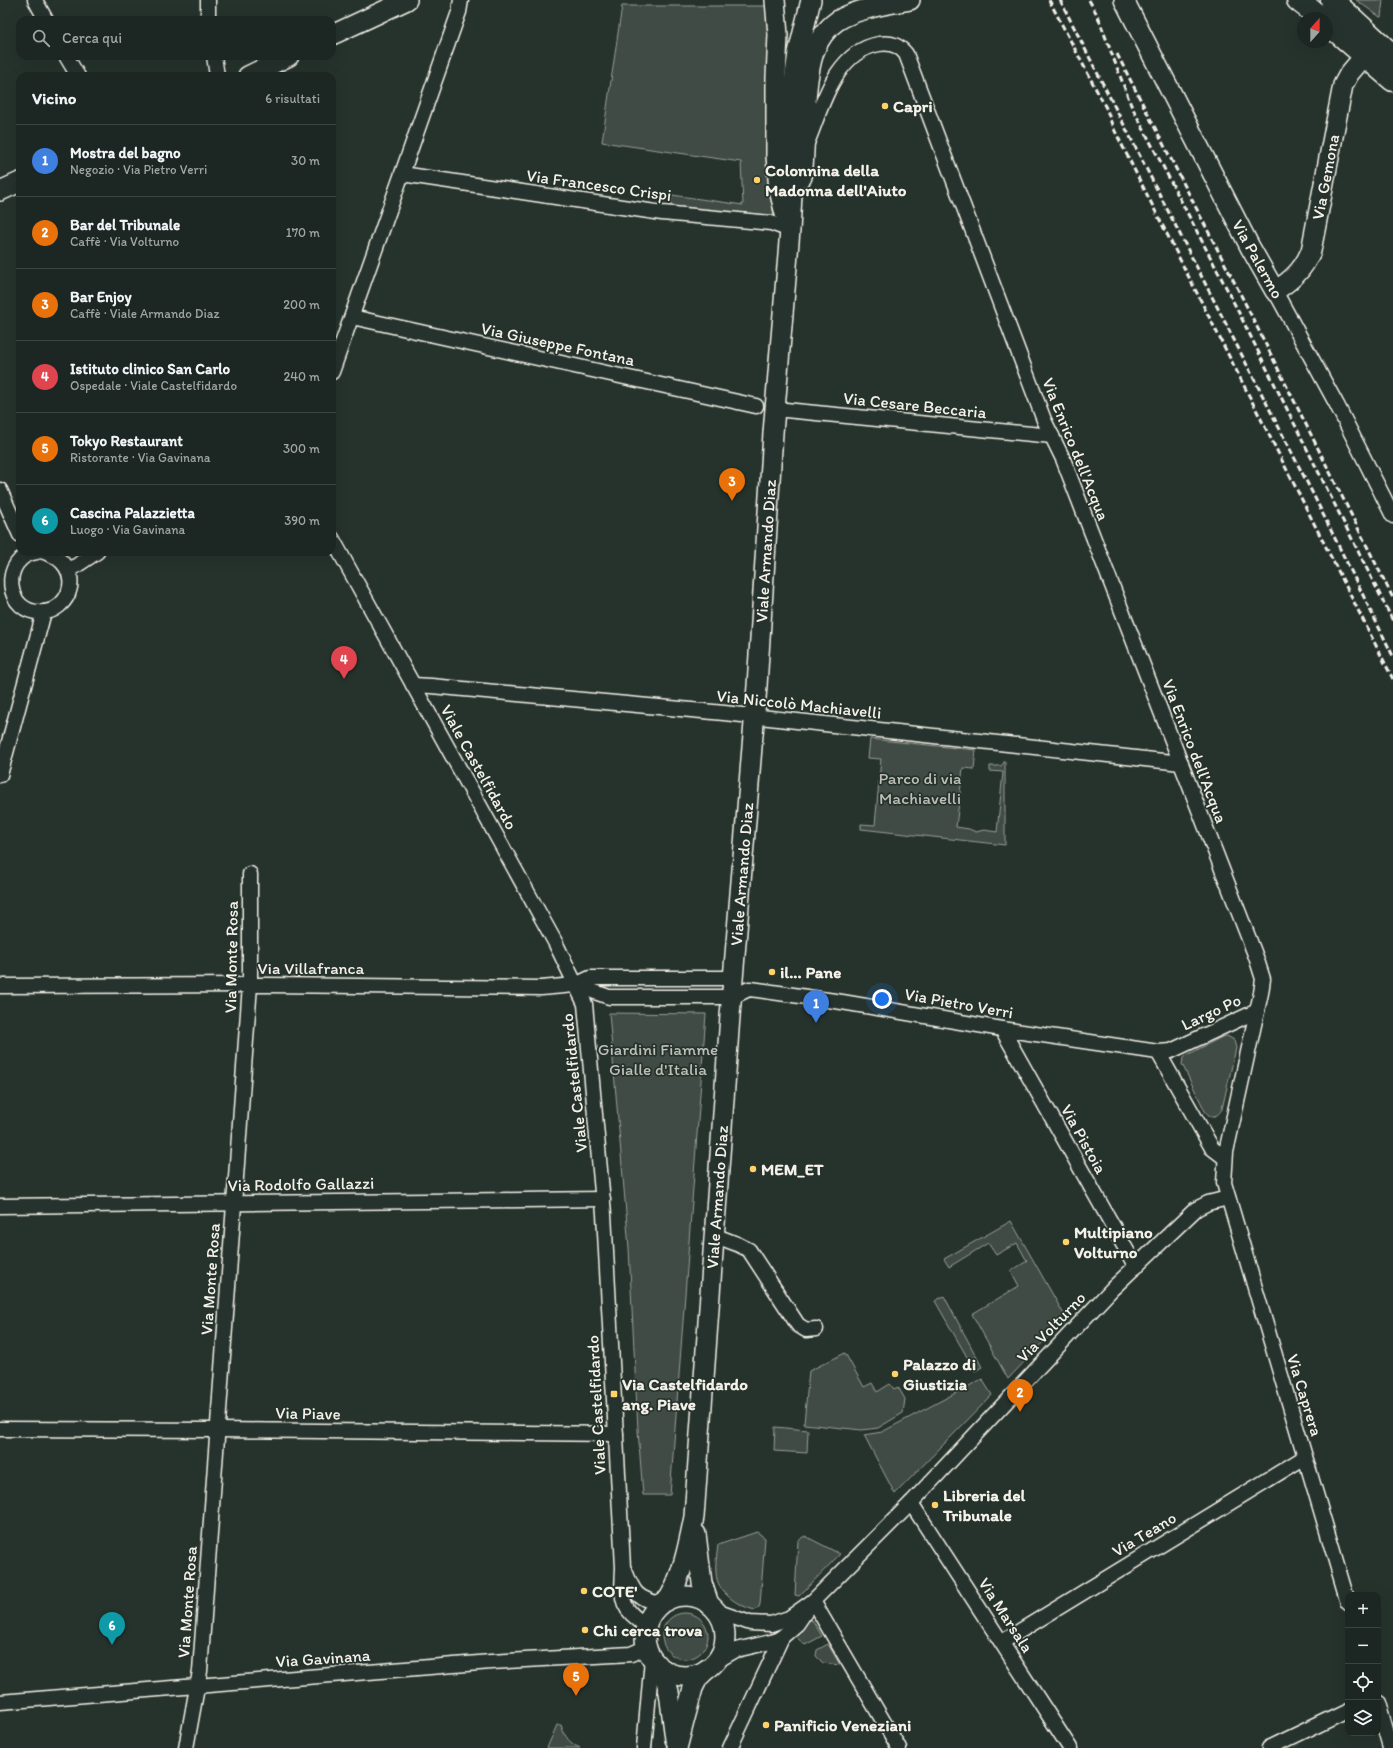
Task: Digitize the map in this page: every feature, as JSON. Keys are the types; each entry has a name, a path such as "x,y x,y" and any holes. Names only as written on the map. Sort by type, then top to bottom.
{"main road":[{"path":"336,33 407,0"},
{"path":"775,0 778,35 776,78 776,156 781,202 790,230"},
{"path":"776,156 782,104 787,26 786,0"},
{"path":"790,230 793,178 791,132 792,92 798,53 811,0"},
{"path":"851,0 902,0"},
{"path":"790,230 797,209 805,147 808,85 810,67 814,52 827,30 838,20 866,9 910,0"},
{"name":"Via Palermo","path":"1124,0 1250,247 1275,291"},
{"path":"1298,0 1313,12"},
{"path":"1332,0 1393,56"},
{"path":"1335,0 1393,42"},
{"path":"1333,28 1393,80"},
{"name":"Via Gemona","path":"1275,291 1298,274 1309,255 1343,85 1349,74 1365,55"},
{"path":"256,72 281,60"},
{"path":"0,191 16,184"},
{"name":"Viale Armando Diaz","path":"664,1602 676,1586 684,1562 694,1517 754,717 775,409 790,230"},
{"name":"Viale Armando Diaz","path":"694,1517 702,1582 712,1607"},
{"path":"678,1596 689,1596 699,1598 712,1607 722,1620 725,1630 725,1641 722,1651 712,1665 698,1678 693,1688 677,1747 670,1692 646,1643 647,1626 654,1610 664,1602 678,1596"},
{"path":"654,1658 669,1672 682,1675 695,1675 712,1665"}],"street":[{"path":"35,0 44,16"},
{"path":"208,0 208,16"},
{"path":"336,361 462,0"},
{"name":"Via Enrico dell'Acqua","path":"805,147 831,85 844,65 860,51 876,45 887,43 894,44 902,49 906,54 1044,420 1063,459 1262,974 1262,986 1257,1011"},
{"path":"68,60 76,72"},
{"path":"215,60 216,72"},
{"name":"Via Francesco Crispi","path":"402,174 662,214 771,223 790,230"},
{"name":"Via Palermo","path":"1275,291 1393,516"},
{"name":"Via Giuseppe Fontana","path":"352,317 753,405"},
{"name":"Via Cesare Beccaria","path":"775,409 1052,436"},
{"path":"0,490 16,526"},
{"name":"Viale Castelfidardo","path":"336,545 555,942 584,1004 603,1200 624,1567 622,1591 624,1604 633,1617 647,1626"},
{"path":"24,556 14,565 9,580 5,586 14,600 22,608 32,612 49,612 58,607 66,599 70,589 68,569 62,560 56,556"},
{"path":"68,569 76,566 91,556"},
{"path":"0,775 44,612"},
{"name":"Via Niccolò Machiavelli","path":"413,685 754,717 1181,763"},
{"name":"Via Monte Rosa","path":"186,1748 200,1676 250,985 250,874"},
{"path":"575,985 590,978 734,978"},
{"name":"Via Villafranca","path":"0,986 250,985 541,988 575,985"},
{"path":"575,985 609,997 732,997"},
{"name":"Via Pietro Verri","path":"732,997 749,989 842,1002 1002,1029 1158,1052"},
{"name":"Largo Po","path":"1158,1052 1171,1051 1257,1011"},
{"name":"Largo Po","path":"1228,1198 1224,1177 1225,1158 1257,1011"},
{"name":"Via Pistoia","path":"1002,1029 1136,1267"},
{"path":"1158,1052 1212,1148 1225,1158"},
{"name":"Via Volturno","path":"813,1601 911,1503 1086,1317 1136,1267 1196,1209 1208,1203 1228,1198"},
{"name":"Via Caprera","path":"1228,1198 1345,1592"},
{"name":"Via Rodolfo Gallazzi","path":"0,1206 603,1200"},
{"path":"716,1236 749,1250 798,1325 806,1330 816,1329"},
{"name":"Via Piave","path":"0,1429 616,1434"},
{"name":"Via Teano","path":"1002,1642 1305,1457"},
{"name":"Via Marsala","path":"911,1503 1070,1748"},
{"name":"Viale Castelfidardo","path":"624,1567 631,1586 638,1596 645,1600 664,1602"},
{"path":"712,1607 750,1623 771,1624 789,1618 813,1601"},
{"path":"712,1665 736,1650 775,1641 782,1637 797,1624 813,1601"},
{"path":"813,1601 899,1748"},
{"path":"730,1748 782,1637"},
{"name":"Via Gavinana","path":"0,1702 491,1662 631,1654 654,1658"},
{"path":"644,1748 654,1658"},
{"path":"1269,1748 1345,1711"},
{"path":"1381,1713 1391,1748"}],"green space":[{"path":"1356,0 1383,0 1381,17 1380,17"},
{"path":"622,6 769,6 769,184 774,217 671,207 672,195 743,205 741,162 602,142"},
{"name":"Parco di via Machiavelli","path":"870,739 976,750 974,769 963,768 956,827 969,829 976,832 984,830 997,832 1003,772 990,771 990,766 1001,766 1005,761 1005,845 861,829 861,824 875,825 881,759 868,758"},
{"name":"Giardini Fiamme Gialle d'Italia","path":"609,1013 706,1014 670,1495 643,1495 638,1430 629,1248"},
{"path":"1227,1036 1234,1040 1236,1048 1222,1109 1218,1114 1212,1116 1207,1114 1205,1111 1182,1064 1183,1059 1187,1055 1222,1037"},
{"path":"1011,1221 1066,1318 1008,1379 972,1314 1019,1286 1011,1271 1027,1261 1017,1243 996,1255 988,1243 949,1267 944,1259"},
{"path":"944,1296 982,1367 975,1371 935,1301"},
{"path":"845,1353 864,1387 872,1383 877,1392 890,1384 894,1389 898,1387 905,1399 903,1413 878,1428 862,1430 804,1424 809,1371"},
{"path":"982,1379 992,1395 895,1494 864,1435 882,1432"},
{"path":"775,1427 808,1430 807,1453 774,1451"},
{"path":"757,1532 765,1538 760,1604 755,1610 735,1602 724,1592 717,1580 716,1566 718,1545"},
{"path":"805,1536 840,1554 799,1596 795,1595 798,1540"},
{"path":"681,1613 689,1613 698,1617 704,1623 708,1636 704,1649 698,1655 689,1659 681,1659 672,1655 666,1649 662,1640 662,1632 666,1623 672,1617"},
{"path":"810,1620 813,1621 822,1636 805,1645 794,1635"},
{"path":"828,1644 840,1665 823,1663 816,1656 817,1650"},
{"path":"557,1725 561,1725 568,1739 580,1748 547,1748"}],"railway":[{"path":"1049,0 1107,110 1112,125 1136,173 1393,679"},
{"path":"1060,0 1313,494 1393,656"},
{"path":"1089,0 1100,20"},
{"path":"1098,17 1131,105 1228,291 1393,621"},
{"path":"1117,54 1244,301 1393,598"}],"place":[{"name":"Capri","path":"885,106"},
{"name":"Colonnina della Madonna dell'Aiuto","path":"757,180"},
{"name":"Bar Enjoy","path":"732,501"},
{"name":"Istituto clinico San Carlo","path":"344,679"},
{"name":"il... Pane","path":"772,972"},
{"name":"Mostra del bagno","path":"816,1023"},
{"name":"MEM_ET","path":"753,1169"},
{"name":"Multipiano Volturno","path":"1066,1242"},
{"name":"Palazzo di Giustizia","path":"895,1374"},
{"name":"Via Castelfidardo ang. Piave","path":"614,1394"},
{"name":"Bar del Tribunale","path":"1020,1412"},
{"name":"Libreria del Tribunale","path":"935,1505"},
{"name":"COTE'","path":"584,1591"},
{"name":"Chi cerca trova","path":"585,1630"},
{"name":"Cascina Palazzietta","path":"112,1645"},
{"name":"Tokyo Restaurant","path":"576,1696"},
{"name":"Panificio Veneziani","path":"766,1725"}]}
